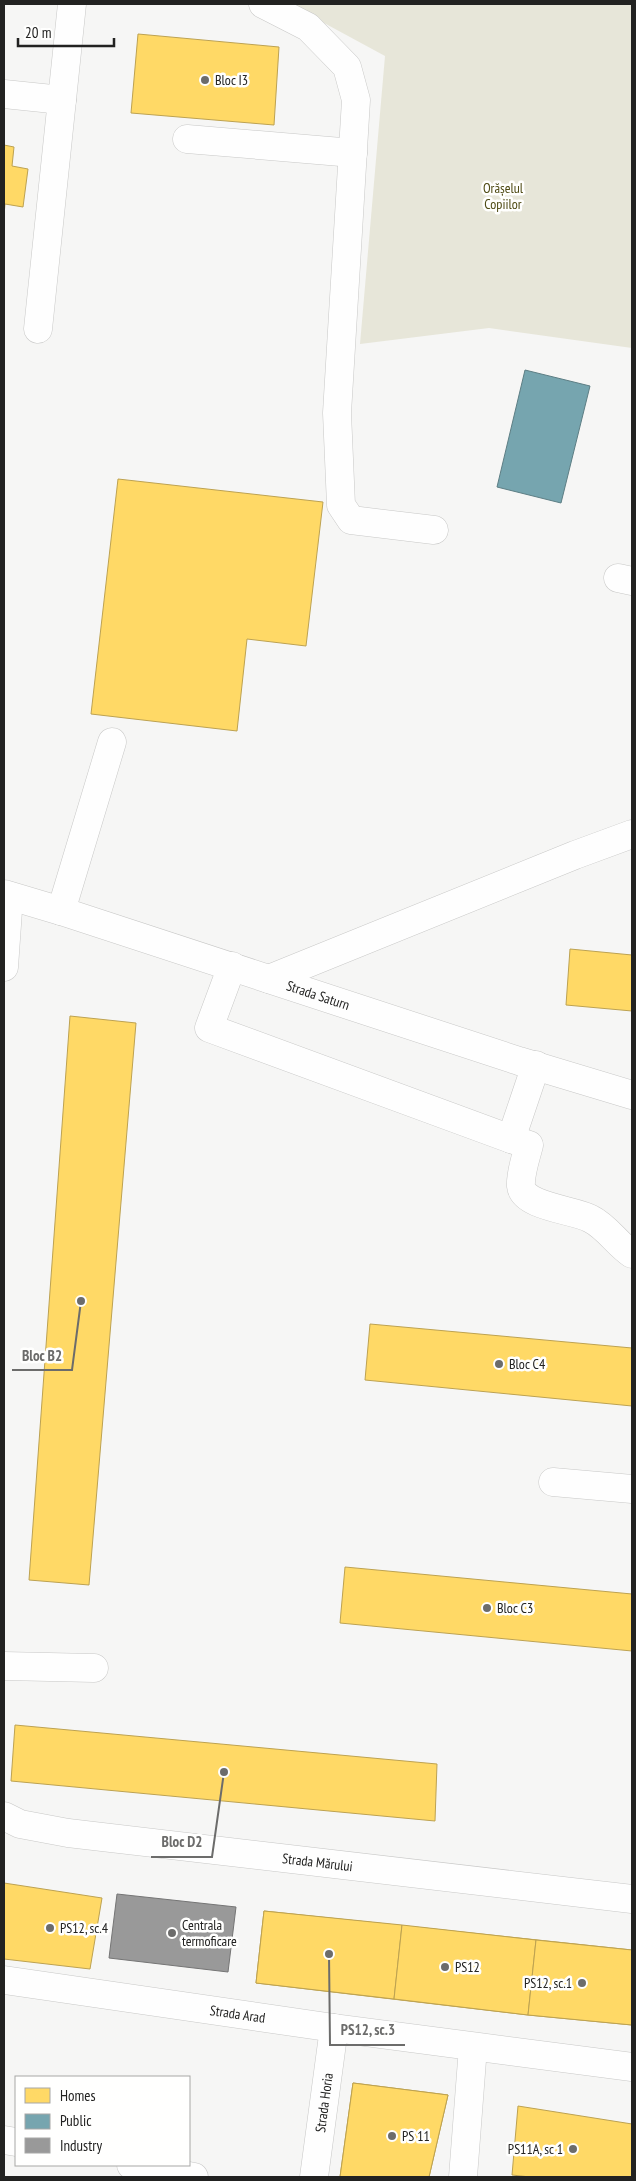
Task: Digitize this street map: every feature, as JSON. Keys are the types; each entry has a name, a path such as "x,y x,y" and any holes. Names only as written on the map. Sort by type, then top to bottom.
{"street":[{"path":"38,329 72,4"},
{"path":"263,4 308,27 347,67 356,100 337,414 341,505 351,520 434,530"},
{"path":"4,94 62,100"},
{"path":"187,139 353,153"},
{"path":"61,911 112,742"},
{"path":"269,979 575,855 632,834"},
{"path":"4,967 7,895"},
{"name":"Strada Saturn","path":"7,895 632,1095"},
{"path":"232,966 209,1028 529,1145 521,1185 523,1193 534,1201 592,1219 632,1254"},
{"path":"511,1139 536,1065"},
{"path":"553,1482 632,1489"},
{"path":"4,1666 94,1668"},
{"name":"Strada Mărului","path":"4,1816 20,1824 68,1834 632,1899"},
{"name":"Strada Arad","path":"4,1980 334,2028 632,2067"},
{"name":"Strada Horia","path":"314,2177 334,2028"},
{"path":"463,2177 473,2047"},
{"path":"136,2166 194,2177"}],"green space":[{"name":"Orășelul Copiilor","path":"289,4 632,4 632,348 489,328 360,344 385,56"}],"building: Homes":[{"name":"Bloc I3","path":"138,34 279,47 274,125 131,113"},
{"path":"4,145 14,147 12,166 28,169 23,207 5,204 4,215"},
{"path":"118,479 323,502 306,646 247,639 237,731 91,714"},
{"path":"570,949 632,955 632,1011 566,1005"},
{"path":"70,1016 136,1023 89,1585 29,1580"},
{"name":"Bloc C4","path":"370,1324 632,1348 632,1406 365,1380"},
{"name":"Bloc C3","path":"345,1567 632,1594 632,1651 340,1623"},
{"path":"15,1725 437,1764 435,1821 11,1781"},
{"name":"PS12, sc.4","path":"4,1883 102,1898 90,1969 4,1959"},
{"name":"PS12","path":"264,1911 632,1950 632,2025 528,2015 256,1983"},
{"path":"264,1911 402,1925 394,1999 256,1983"},
{"path":"402,1925 536,1940 528,2015 394,1999"},
{"name":"PS12, sc.1","path":"536,1940 632,1950 632,2025 528,2015"},
{"name":"PS 11","path":"353,2083 448,2095 429,2177 340,2177"},
{"name":"PS 11","path":"353,2083 448,2095 429,2177 340,2177"},
{"name":"PS11A, sc 1","path":"518,2106 632,2124 632,2177 530,2177 512,2175"}],"building: Public":[{"path":"525,370 590,386 561,503 497,487"}],"building: Industry":[{"name":"Centrala termoficare","path":"117,1894 236,1907 228,1972 109,1958"}],"place":[{"name":"Bloc I3","path":"205,80"},
{"name":"Bloc B2","path":"81,1301"},
{"name":"Bloc C4","path":"499,1364"},
{"name":"Bloc C3","path":"487,1608"},
{"name":"Bloc D2","path":"224,1772"},
{"name":"PS12, sc.4","path":"50,1928"},
{"name":"Centrala termoficare","path":"172,1933"},
{"name":"PS12, sc.3","path":"329,1954"},
{"name":"PS12","path":"445,1967"},
{"name":"PS12, sc.1","path":"582,1983"},
{"name":"PS 11","path":"392,2136"},
{"name":"PS11A, sc 1","path":"573,2149"}]}
